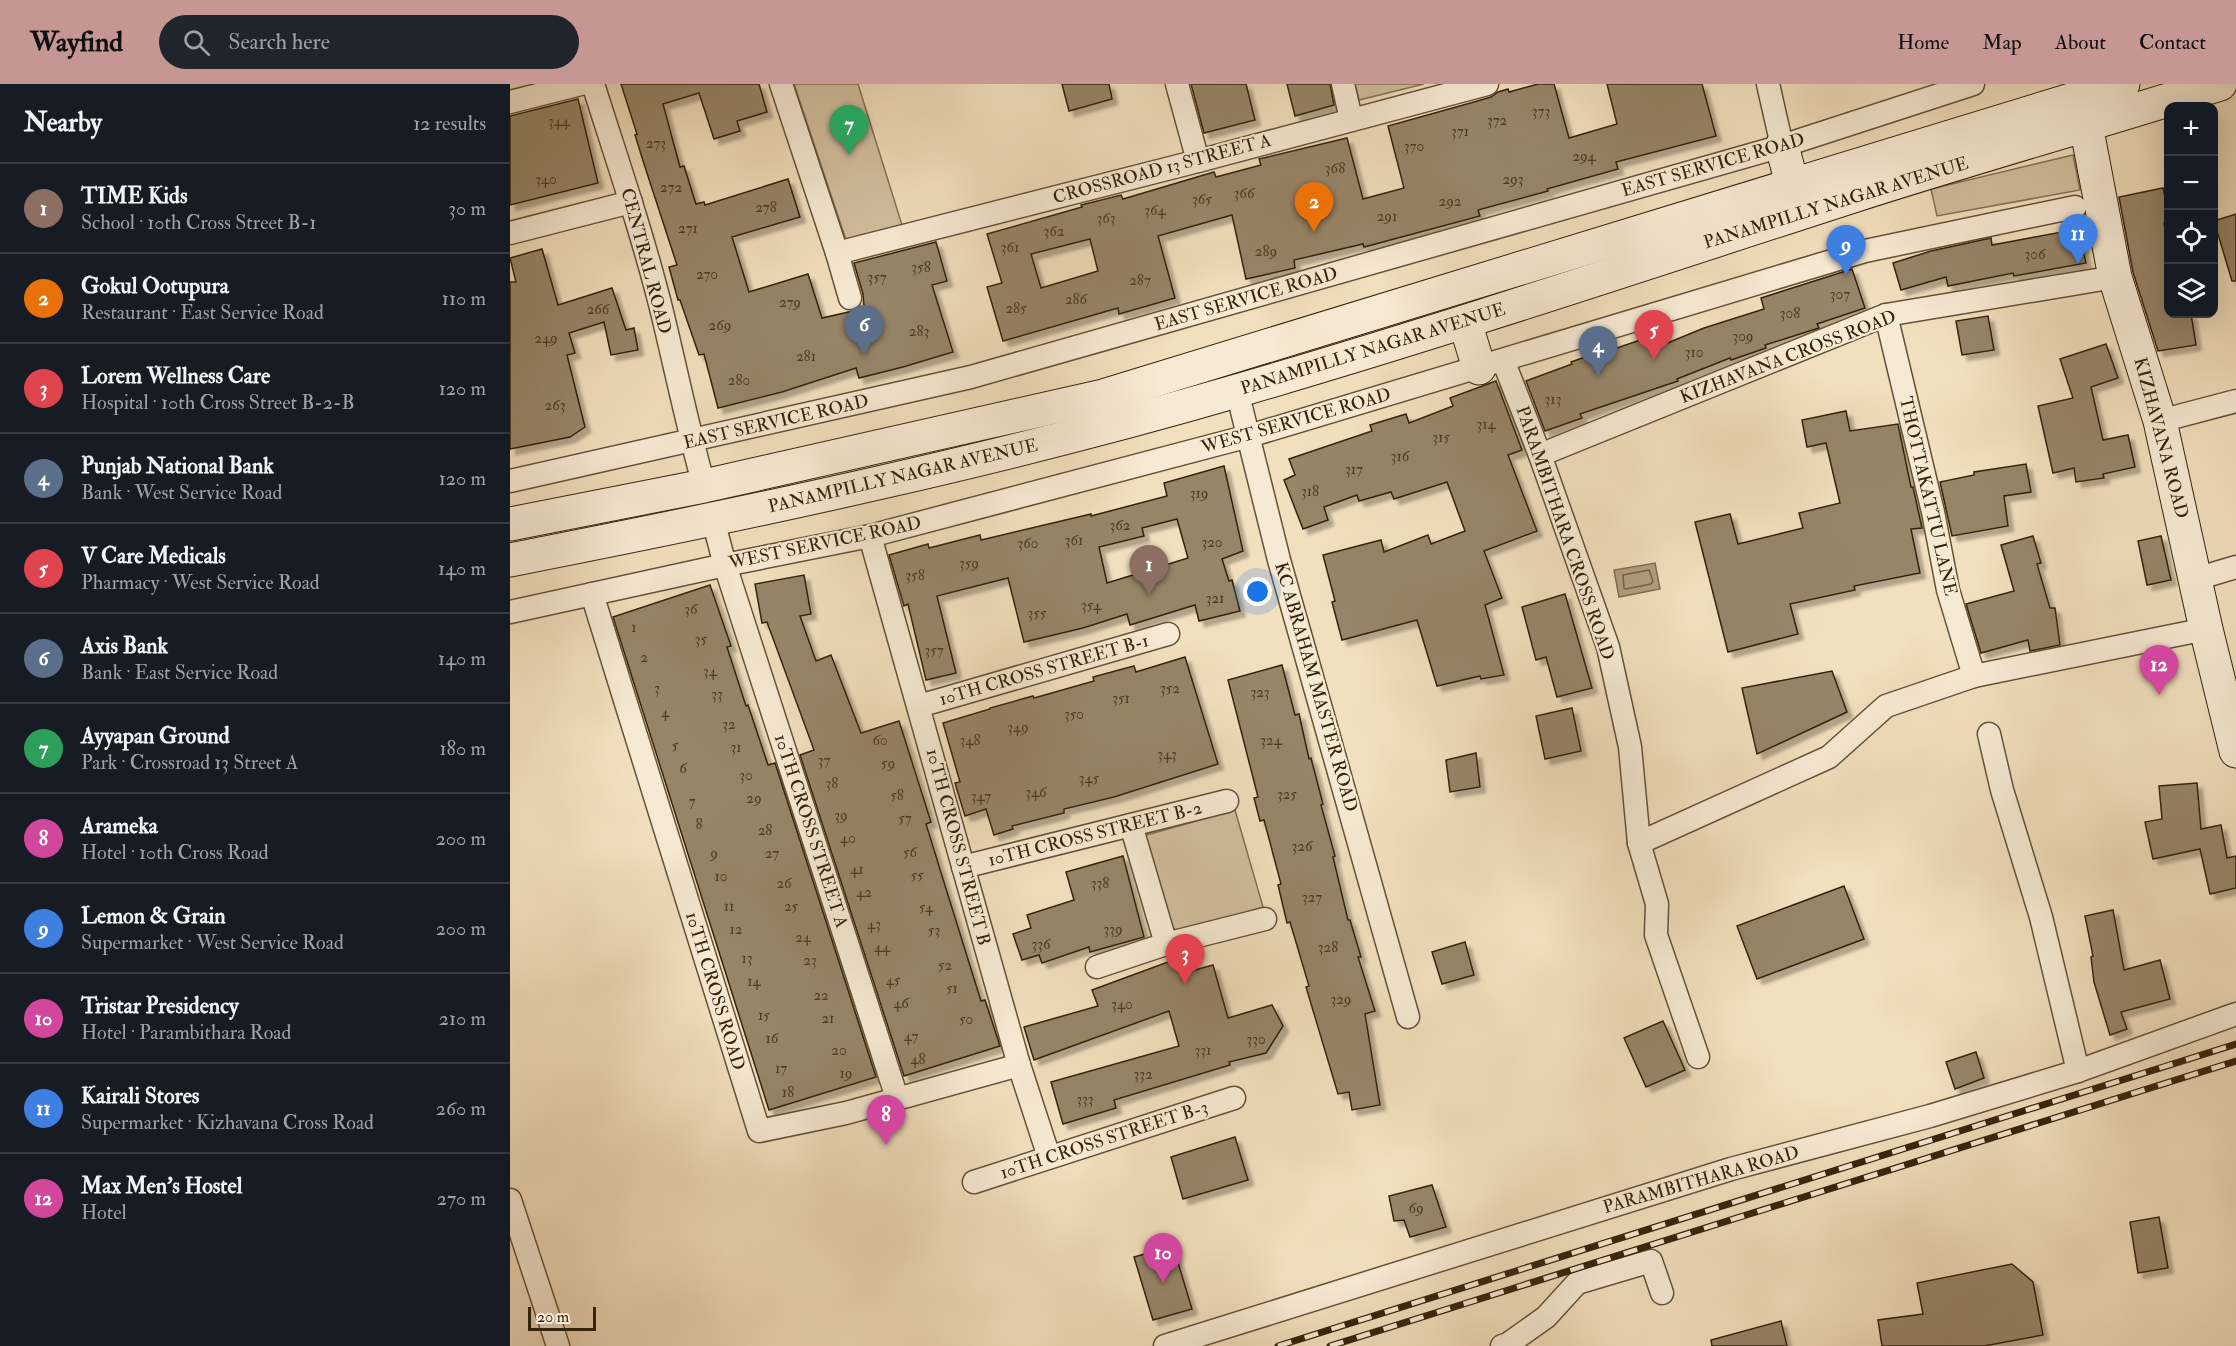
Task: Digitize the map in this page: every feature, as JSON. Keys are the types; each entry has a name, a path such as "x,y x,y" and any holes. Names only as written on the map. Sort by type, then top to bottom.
{"street":[{"path":"510,102 581,84"},
{"name":"CENTRAL ROAD","path":"593,84 631,202 662,311 704,486"},
{"path":"781,84 850,298"},
{"path":"1177,84 1198,161"},
{"path":"1342,84 1351,119"},
{"name":"CROSSROAD 13 STREET A","path":"837,253 1198,161 1487,84"},
{"path":"1768,84 1797,199"},
{"name":"EAST SERVICE ROAD","path":"510,481 970,377 1782,146 1973,84"},
{"name":"PANAMPILLY NAGAR AVENUE","path":"510,560 713,520 989,457 1238,391 1465,321 1797,199 2123,84"},
{"name":"PANAMPILLY NAGAR AVENUE","path":"2069,102 2220,84"},
{"name":"KIZHAVANA ROAD","path":"2069,102 2115,277 2160,421 2236,751"},
{"name":"PANAMPILLY NAGAR AVENUE","path":"510,524 704,486 1103,396 1797,199"},
{"path":"510,233 631,202"},
{"name":"WEST SERVICE ROAD","path":"510,612 870,536 1249,435 1865,251 2075,207"},
{"name":"KIZHAVANA CROSS ROAD","path":"1540,454 1886,315 2115,277"},
{"name":"THOTTAKATTU LANE","path":"1886,315 1933,512 1948,590 1974,676"},
{"path":"1465,321 1491,364"},
{"name":"PARAMBITHARA CROSS ROAD","path":"1491,364 1540,454 1608,647 1630,747 1638,843 1657,904 1656,935 1698,1057"},
{"name":"KC ABRAHAM MASTER ROAD","path":"1238,391 1283,571 1408,1017"},
{"path":"2160,421 2236,401"},
{"path":"704,486 725,565"},
{"name":"10TH CROSS STREET B","path":"870,536 1019,1065 1049,1157"},
{"name":"10TH CROSS STREET A","path":"725,565 897,1098"},
{"path":"2196,579 2236,567"},
{"name":"10TH CROSS ROAD","path":"592,594 759,1131 846,1113 1019,1065"},
{"path":"1638,843 1829,757 1886,706 1974,676 2206,628"},
{"name":"10TH CROSS STREET B-1","path":"919,706 1168,634"},
{"path":"1989,735 2002,790 2041,917 2078,1071"},
{"name":"10TH CROSS STREET B-2","path":"963,867 1227,801"},
{"path":"1131,825 1166,945"},
{"path":"1097,967 1166,945 1265,919"},
{"name":"PARAMBITHARA ROAD","path":"1165,1346 1731,1169 1930,1116 2078,1071 2236,1014"},
{"name":"10TH CROSS STREET B-3","path":"974,1182 1234,1098"},
{"path":"510,1200 558,1346"},
{"path":"1502,1346 1546,1317 1577,1282 1651,1261 1662,1293"}],"shaded area":[{"path":"794,84 858,84 902,225 847,243"},
{"path":"1355,84 1424,84 1359,100"},
{"path":"2073,155 2080,190 1937,216 1931,189"},
{"path":"1235,810 1263,907 1179,932 1169,925 1143,836"}],"water":[{"path":"1655,563 1660,589 1619,597 1614,570"}],"building":[{"path":"621,84 759,84 767,112 737,121 740,131 714,139 699,93 663,104 680,167 684,166 696,204 704,202 705,205 788,179 800,217 732,237 749,292 808,274 822,318 853,311 864,307 863,294 854,263 936,242 947,281 932,285 953,352 859,378 856,368 782,392 718,408 704,354 699,355 680,300 678,300 669,267 677,265"},
{"path":"1062,84 1109,84 1112,99 1069,111"},
{"path":"1191,84 1246,84 1255,120 1204,133"},
{"path":"1287,84 1330,84 1334,105 1295,116"},
{"path":"1538,84 1554,84 1569,138 1617,124 1607,84 1702,84 1716,136 1616,162 1618,169 1478,210 1480,216 1364,247 1363,244 1294,260 1295,268 1246,279 1232,215 1158,236 1175,298 1119,314 1118,308 1003,341 987,287 1002,283 987,234 1082,207 1081,205 1121,195 1123,199 1214,172 1216,177 1261,165 1259,159 1347,138 1363,199 1404,188 1388,126 1491,97 1508,89 1509,92","holes":["1090,239 1098,271 1041,288 1031,254"]},
{"path":"578,99 598,183 510,205 510,116"},
{"path":"2163,188 2164,318 2192,318 2196,345 2158,351 2133,272 2119,197"},
{"path":"2236,214 2236,281 2232,281 2218,234 2218,220"},
{"path":"2078,229 2086,263 2014,276 2013,273 1948,286 1946,277 1901,290 1893,263 1931,251 1991,238 1992,245"},
{"path":"542,249 558,305 612,288 626,330 634,328 638,350 611,355 604,322 569,333 575,353 567,355 585,427 570,437 510,449 510,282 516,282 510,258"},
{"path":"1852,269 1865,308 1817,324 1819,328 1765,345 1766,348 1731,360 1730,358 1677,379 1678,381 1580,414 1582,418 1545,431 1526,381 1572,364 1571,362 1661,333 1665,344 1704,328 1764,309 1761,298"},
{"path":"1988,316 1994,350 1962,355 1956,321"},
{"path":"2106,344 2118,378 2091,387 2103,440 2128,435 2135,467 2103,474 2104,478 2076,482 2074,468 2053,473 2038,406 2073,398 2060,359"},
{"path":"1496,381 1522,450 1508,455 1537,531 1484,551 1502,598 1485,605 1504,675 1481,679 1480,676 1437,686 1417,620 1342,640 1323,555 1381,540 1384,552 1428,535 1431,544 1465,531 1447,482 1394,499 1391,492 1359,501 1357,495 1324,507 1328,520 1303,529 1284,480 1295,475 1289,459 1372,431 1370,425 1406,414 1409,423 1453,406 1450,398"},
{"path":"1846,411 1850,431 1898,424 1922,528 1911,529 1920,573 1854,586 1855,590 1790,604 1798,634 1728,652 1695,522 1730,514 1738,544 1803,528 1799,513 1840,503 1826,443 1807,447 1802,420"},
{"path":"2026,464 2031,492 2004,496 2008,526 1952,536 1940,482 1974,475 1974,472"},
{"path":"1224,466 1243,551 1222,559 1229,581 1232,580 1240,611 1199,621 1195,605 1130,625 1127,614 1083,628 1024,642 1008,578 937,596 956,673 926,680 908,604 904,606 889,555 928,544 929,548 980,535 981,540 1091,514 1091,516 1167,496 1164,483","holes":["1177,519 1188,558 1107,583 1099,547 1144,536 1142,528"]},
{"path":"2033,536 2041,563 2037,564 2050,608 2055,608 2060,645 2030,651 2028,640 1981,653 1966,604 2014,591 2001,545"},
{"path":"2161,536 2171,580 2147,585 2138,541"},
{"path":"804,575 811,614 800,616 816,661 831,655 861,733 899,721 931,822 926,824 943,879 981,1001 985,1000 1000,1046 904,1076 800,755 814,750 767,622 762,623 755,584"},
{"path":"710,585 731,646 727,647 746,706 748,705 768,765 775,763 876,1077 769,1110 613,617"},
{"path":"1565,594 1592,688 1557,697 1546,657 1536,660 1522,607"},
{"path":"1185,657 1218,764 1114,797 1064,809 1064,813 1012,826 1013,829 994,835 986,809 965,816 955,783 960,782 943,723 1033,696 1034,698 1094,681 1093,677 1134,666 1136,672"},
{"path":"1282,665 1295,715 1299,714 1309,759 1311,758 1348,920 1350,920 1361,957 1358,957 1375,1011 1365,1014 1380,1105 1352,1110 1349,1092 1338,1094 1306,987 1309,986 1290,922 1287,923 1278,885 1281,884 1264,820 1260,821 1254,798 1258,797 1228,680"},
{"path":"1832,671 1847,712 1757,754 1742,688"},
{"path":"1572,708 1581,751 1545,759 1536,716"},
{"path":"1476,753 1480,787 1450,792 1446,760"},
{"path":"2197,783 2201,829 2221,825 2227,858 2236,856 2236,888 2210,894 2200,849 2153,859 2145,822 2162,819 2159,786"},
{"path":"1123,856 1144,937 1090,952 1089,947 1042,963 1039,955 1022,960 1013,934 1031,928 1027,915 1074,900 1066,872"},
{"path":"1844,886 1864,939 1757,979 1737,926"},
{"path":"2113,910 2124,970 2160,960 2170,999 2121,1012 2127,1029 2110,1035 2094,982 2091,957 2093,956 2085,916"},
{"path":"1465,942 1474,975 1442,984 1432,952"},
{"path":"1187,955 1191,971 1213,965 1228,1018 1272,1005 1283,1026 1266,1053 1229,1062 1230,1065 1114,1100 1116,1108 1063,1124 1051,1082 1179,1046 1169,1011 1034,1060 1024,1027 1098,1006 1092,990"},
{"path":"1663,1021 1685,1070 1646,1087 1624,1038"},
{"path":"1976,1052 1984,1078 1955,1089 1946,1062"},
{"path":"1235,1137 1248,1180 1183,1199 1171,1157"},
{"path":"1432,1185 1446,1227 1410,1237 1404,1220 1394,1221 1389,1196"},
{"path":"2159,1217 2168,1268 2138,1273 2130,1222"},
{"path":"1173,1246 1192,1309 1153,1320 1134,1257"},
{"path":"2012,1264 2033,1282 2043,1335 1984,1346 1882,1346 1878,1320 1923,1314 1917,1283"},
{"path":"1781,1321 1787,1346 1712,1346 1711,1340"}],"railway":[{"path":"1278,1346 2236,1044"},
{"path":"1330,1346 2236,1061"}],"place":[{"name":"Ayyapan Ground","path":"849,155"},
{"name":"Gokul Ootupura","path":"1314,232"},
{"name":"Kairali Stores","path":"2078,264"},
{"name":"Lemon & Grain","path":"1846,275"},
{"name":"Axis Bank","path":"864,355"},
{"name":"V Care Medicals","path":"1654,360"},
{"name":"Punjab National Bank","path":"1598,376"},
{"name":"TIME Kids","path":"1149,595"},
{"name":"Max Men's Hostel","path":"2159,695"},
{"name":"Lorem Wellness Care","path":"1185,984"},
{"name":"Arameka","path":"886,1145"},
{"name":"Tristar Presidency","path":"1163,1283"}]}
